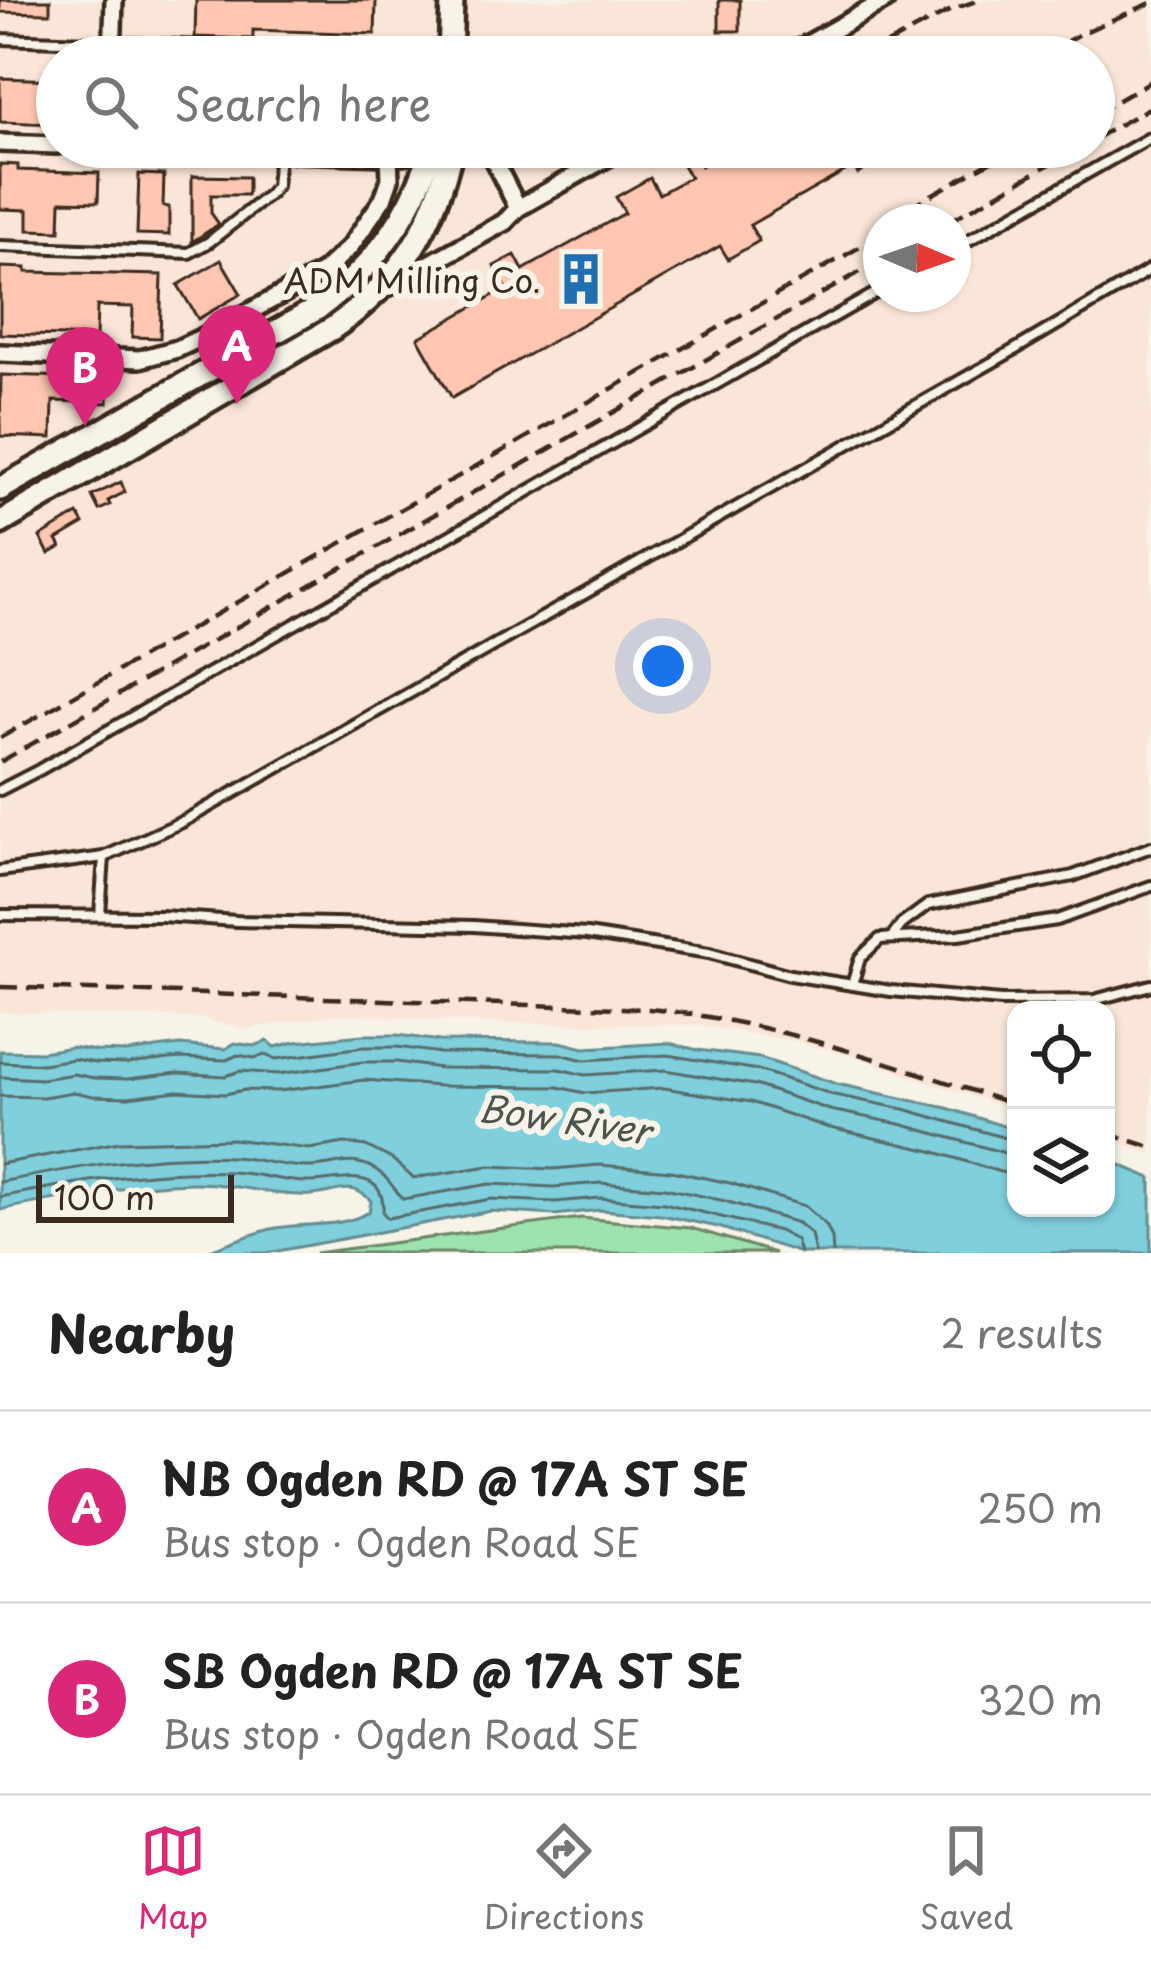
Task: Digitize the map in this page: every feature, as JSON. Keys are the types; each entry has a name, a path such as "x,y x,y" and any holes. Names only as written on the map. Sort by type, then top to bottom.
{"street":[{"path":"113,36 114,0"},
{"path":"443,36 452,0"},
{"path":"822,36 886,0"},
{"path":"0,143 36,144"},
{"path":"0,353 140,358 207,335 323,272 350,247 383,199 390,168"},
{"path":"0,489 337,294 396,229 429,168"},
{"path":"380,292 428,222 445,178 443,168"},
{"path":"498,168 518,208"},
{"path":"0,523 333,328 380,292 505,222 518,208 589,168"}],"lane":[{"path":"0,38 36,42"},
{"path":"1115,158 1151,137"},
{"path":"0,245 189,253 270,194 278,168"},
{"path":"971,240 1097,168"},
{"path":"0,871 104,857 182,822 1151,269"},
{"path":"0,790 863,300"},
{"path":"891,938 928,905 1073,876 1151,847"},
{"path":"100,916 104,857"},
{"path":"852,985 860,958 880,939 1000,930 1057,920 1151,886"},
{"path":"0,915 474,926 587,934 677,947 790,975 1001,1001 1094,1000 1151,985"}],"shaded area":[{"path":"0,0 1151,0 1151,1154 1115,1141 1115,1001 1007,1001 1007,1107 868,1060 699,1025 488,1023 338,1014 244,1029 201,1018 0,1012"}],"green space":[{"path":"581,1218 691,1228 775,1253 315,1253"}],"water":[{"name":"Bow River","path":"398,1035 440,1041 560,1042 584,1048 669,1043 760,1058 837,1084 947,1108 1007,1127 1007,1217 1115,1217 1115,1163 1151,1178 1151,1253 801,1253 718,1227 661,1215 600,1210 555,1215 491,1211 267,1253 201,1253 276,1228 346,1221 369,1212 371,1201 350,1189 296,1195 192,1183 96,1192 0,1210 0,1051 72,1047 126,1052 180,1045 225,1049 235,1043 254,1046 268,1041 275,1047"}],"building":[{"path":"0,0 50,0 50,13 0,12"},
{"path":"196,0 376,0 375,34 253,30 253,36 195,36"},
{"path":"719,0 740,0 740,31 719,31"},
{"path":"0,78 36,79 36,123 0,122"},
{"path":"0,164 18,165 18,170 99,173 98,202 61,201 60,231 28,230 28,210 0,209"},
{"name":"ADM Milling Co.","path":"685,168 847,170 750,225 759,241 728,259 720,246 452,398 418,338 506,288 494,266 515,255 523,270 625,213 616,197 650,178 659,194 690,177"},
{"path":"139,174 164,175 169,235 137,234"},
{"path":"192,176 248,177 248,191 247,195 211,195 211,213 219,224 192,242"},
{"path":"221,260 241,294 198,319 178,285"},
{"path":"0,267 26,268 26,272 162,275 160,338 132,337 133,307 97,306 96,337 0,334"},
{"path":"1,375 109,378 108,403 53,401 52,438 0,436"},
{"path":"121,482 125,492 99,510 92,496"},
{"path":"78,514 84,524 57,540 61,547 49,554 40,537"}],"railway":[{"path":"902,36 979,0"},
{"path":"1076,36 1151,3"},
{"path":"1115,102 1151,81"},
{"path":"1115,127 1151,107"},
{"path":"856,174 866,168"},
{"path":"916,204 979,168"},
{"path":"971,209 1043,168"},
{"path":"0,738 863,245"},
{"path":"0,762 863,270"},
{"path":"0,987 649,1009 789,1034 1007,1102"},
{"path":"1115,1136 1151,1147"}],"place":[{"name":"ADM Milling Co.","path":"581,279"},
{"name":"NB Ogden RD @ 17A ST SE","path":"237,404"},
{"name":"SB Ogden RD @ 17A ST SE","path":"85,426"}]}
